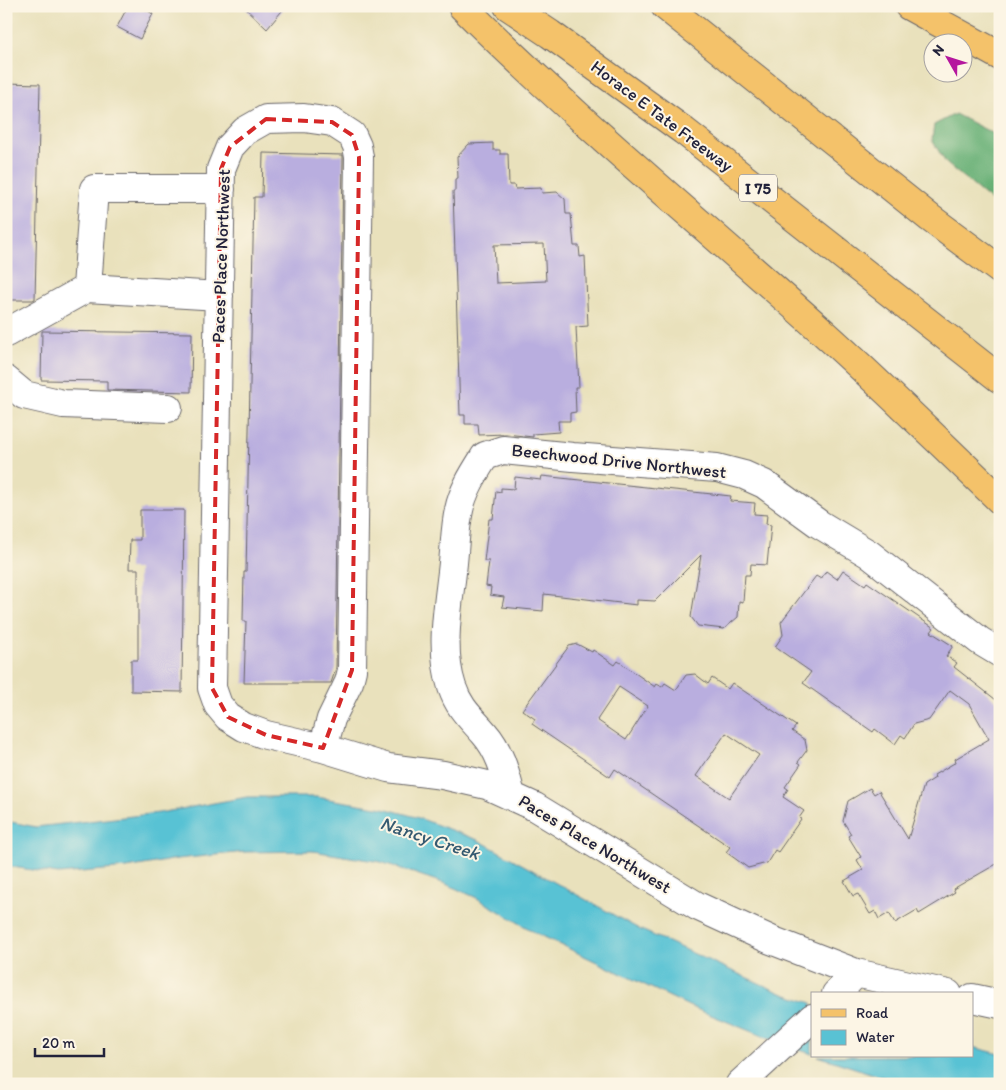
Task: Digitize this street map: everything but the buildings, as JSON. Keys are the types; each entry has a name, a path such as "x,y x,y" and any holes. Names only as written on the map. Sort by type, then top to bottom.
{"main road":[{"path":"462,6 618,152 825,334 1000,500"},
{"name":"Horace E Tate Freeway","path":"508,6 684,131 1000,379"},
{"path":"665,6 930,218 1000,270"},
{"path":"909,6 1000,56"}],"street":[{"name":"Paces Place Northwest","path":"323,748 331,719 349,682 352,670 359,157 352,135 332,122 304,118 266,119 245,131 230,147 221,169 212,688 218,705 228,718 244,728 266,736 323,748 388,768 443,775 487,785 511,794 696,906 772,940 856,973 939,992"},
{"path":"87,288 94,188 221,189"},
{"path":"6,333 87,288 219,296"},
{"path":"6,380 24,395 63,404 168,408"},
{"name":"Beechwood Drive Northwest","path":"511,794 504,766 496,749 469,718 459,703 452,687 446,660 446,628 459,510 467,487 487,445 503,450 716,468 744,475 764,484 819,524 869,554 980,641 1000,652"},
{"path":"838,992 856,973"},
{"path":"974,998 1000,1004"},
{"path":"740,1084 811,1019"}],"highlighted area":[{"path":"266,119 332,122 352,135 359,157 352,670 323,748 266,735 228,717 212,688 221,169 230,147"}],"green space":[{"path":"955,114 1000,137 1000,208 946,163 932,140 934,125"}],"water":[{"name":"Nancy Creek","path":"247,797 316,797 383,808 416,817 478,840 639,929 781,993 811,1003 811,1054 784,1045 689,1006 536,933 477,898 446,884 381,862 313,851 245,852 177,859 127,868 58,874 6,866 6,821 36,827 159,813"},
{"path":"974,1048 1000,1054 1000,1084 904,1084 824,1058 974,1058"}]}
